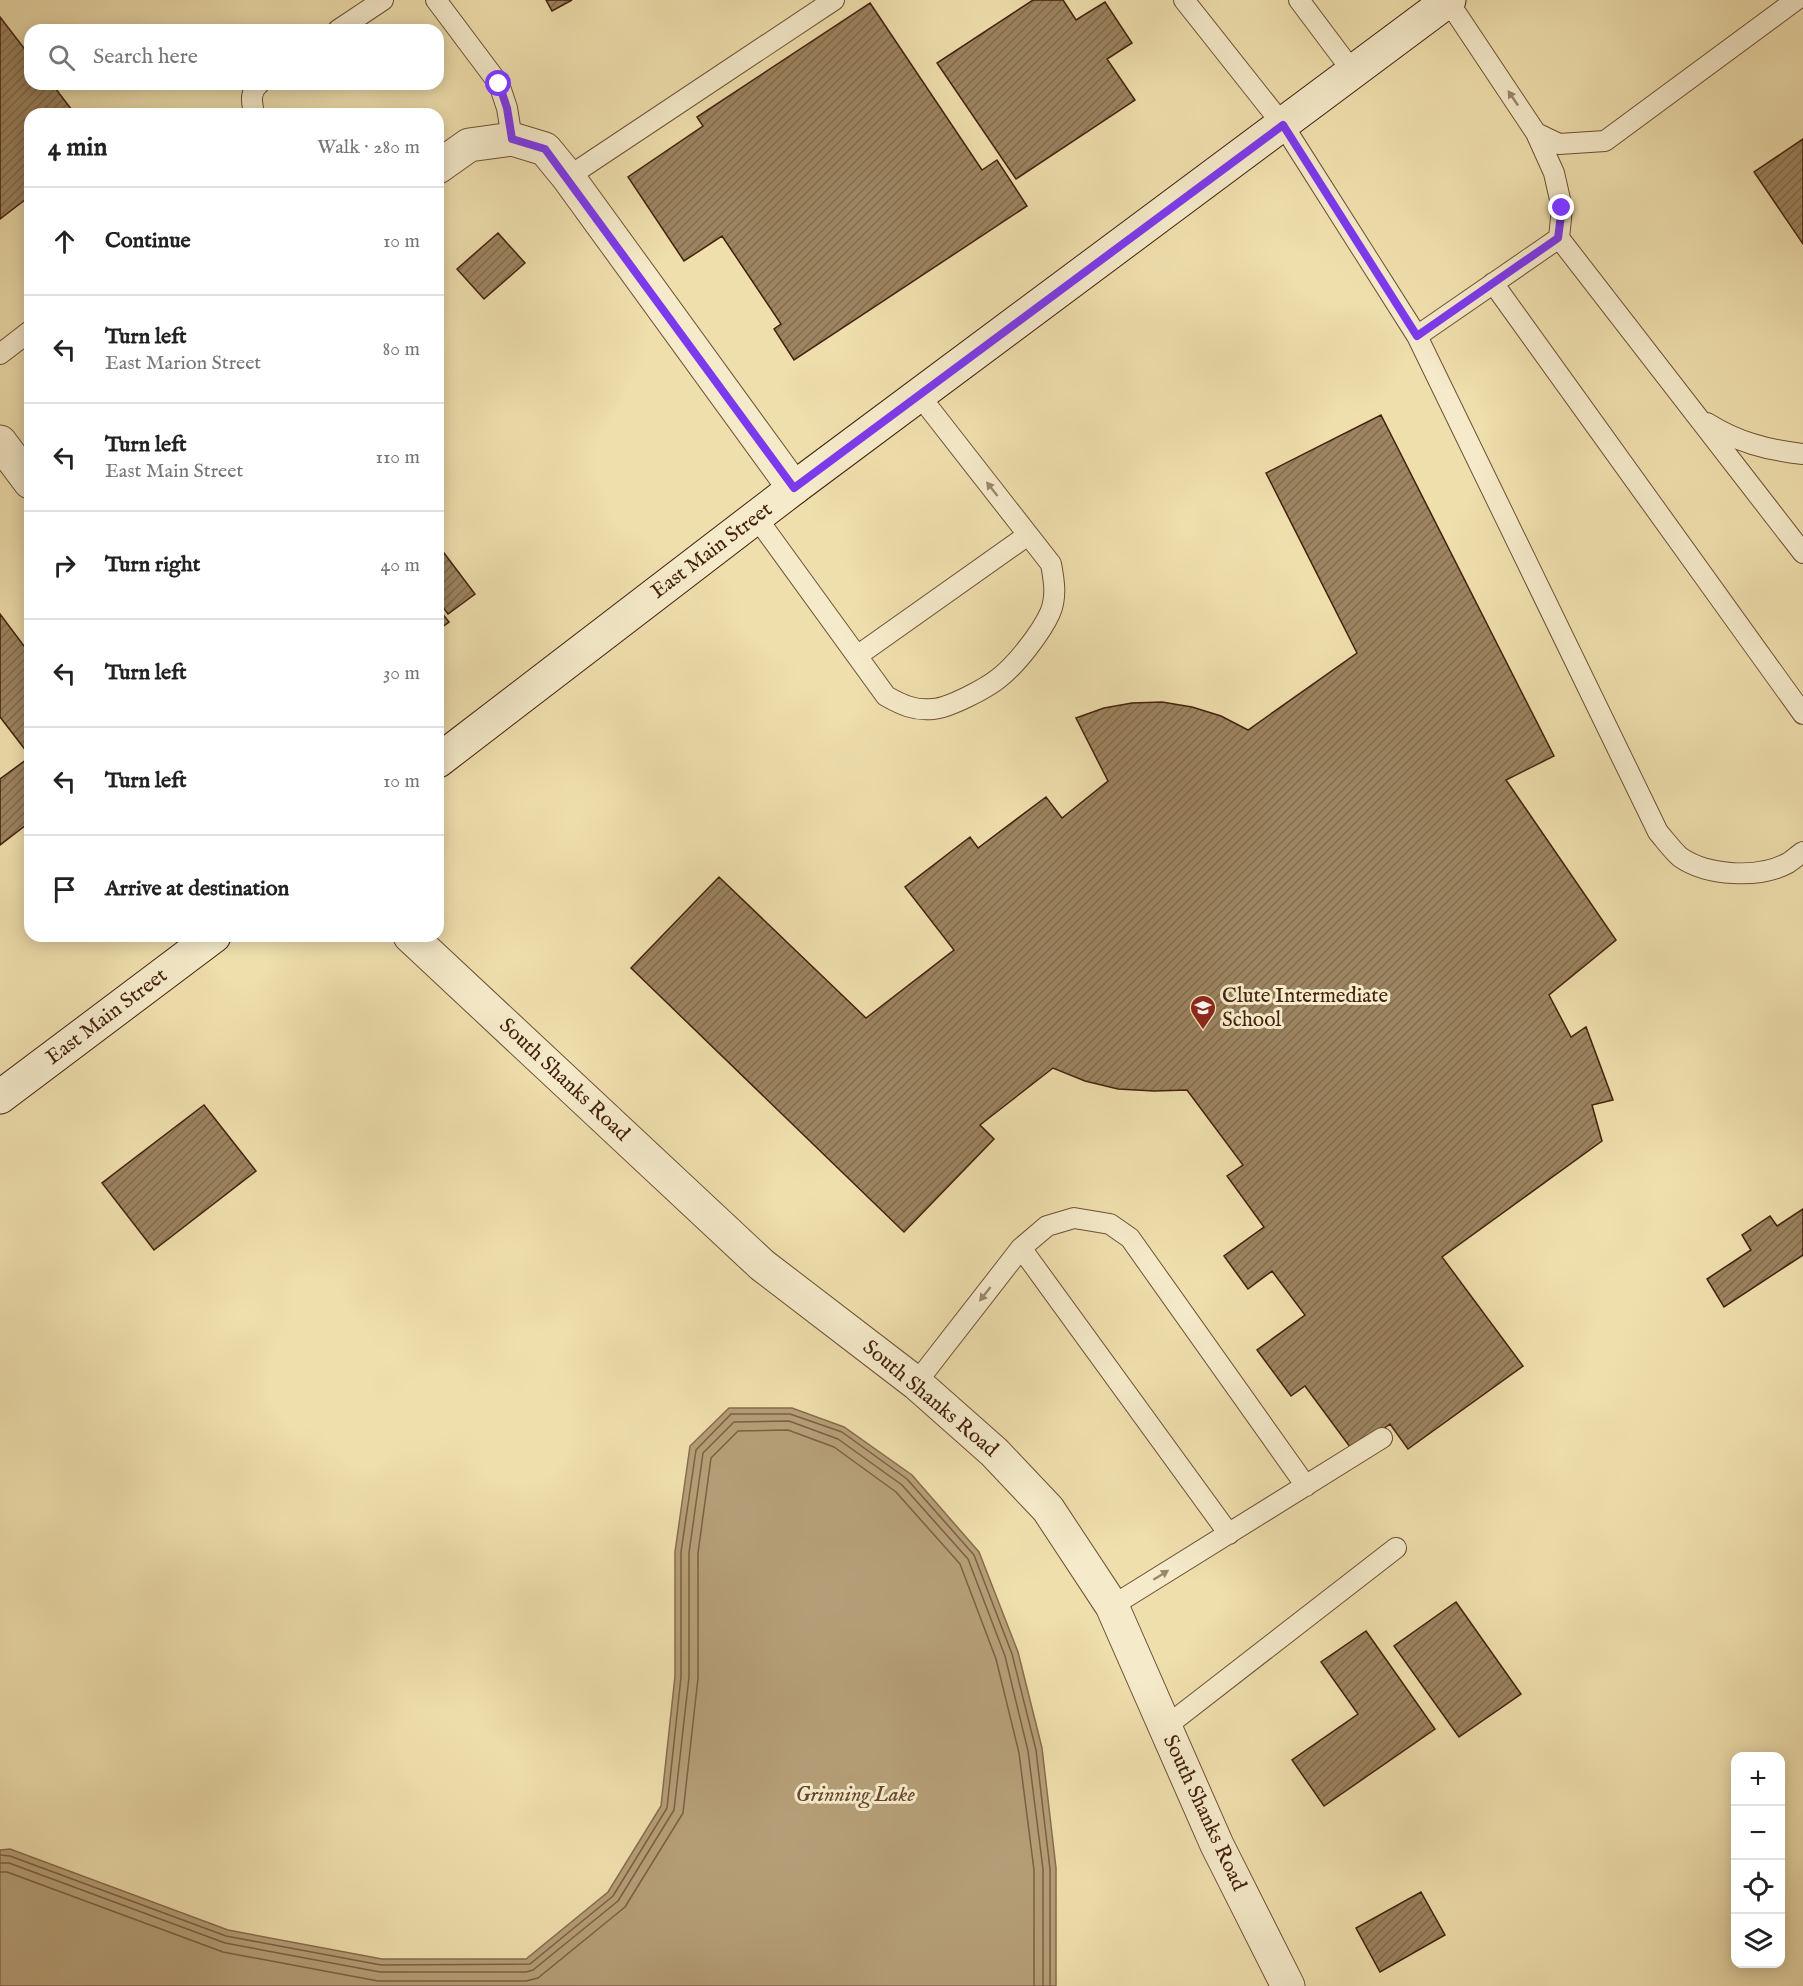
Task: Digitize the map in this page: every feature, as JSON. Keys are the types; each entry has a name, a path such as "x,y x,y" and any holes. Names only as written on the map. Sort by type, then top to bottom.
{"street":[{"name":"East Main Street","path":"444,756 794,488 1448,1"},
{"path":"444,163 469,145 512,139 545,149 568,177 794,488"},
{"path":"0,442 21,475"},
{"name":"East Main Street","path":"0,1097 206,942"},
{"name":"South Shanks Road","path":"416,942 762,1265 916,1383 994,1452 1048,1509 1112,1606 1217,1845 1288,1986"}],"lane":[{"path":"347,24 383,0"},
{"path":"436,0 499,84 507,108 512,139"},
{"path":"568,177 834,0"},
{"path":"1184,0 1283,125 1417,336 1658,832 1680,856 1702,868 1728,873 1756,873 1787,864 1803,852"},
{"path":"1299,0 1353,72"},
{"path":"1536,133 1558,144 1605,141 1796,0"},
{"path":"1448,1 1536,133 1554,174 1562,208 1558,238 1803,553"},
{"path":"253,108 254,90"},
{"path":"1417,336 1558,238"},
{"path":"1493,283 1803,714"},
{"path":"0,354 24,336"},
{"path":"756,517 886,696 908,708 934,709 960,700 1000,678 1034,640 1051,612 1055,585 1051,564 919,395"},
{"path":"1697,417 1742,442 1772,451 1803,454"},
{"path":"856,656 1028,535"},
{"path":"916,1383 1021,1248 1047,1226 1074,1218 1110,1224 1130,1238 1306,1486"},
{"path":"1021,1248 1229,1533"},
{"path":"1112,1606 1383,1438"},
{"path":"1164,1728 1396,1548"}],"water":[{"name":"Grinning Lake","path":"729,1408 792,1408 844,1427 912,1475 979,1552 1018,1652 1042,1748 1056,1868 1056,1986 0,1986 0,1850 10,1849 228,1930 382,1959 526,1959 608,1892 661,1806 675,1676 675,1552 690,1446"}],"building":[{"path":"546,0 572,0 552,11"},
{"path":"1033,0 1063,0 1076,20 1105,2 1132,43 1107,59 1135,100 1016,179 937,63"},
{"path":"870,3 982,170 997,160 1027,206 794,360 774,329 781,324 722,236 684,261 628,177 703,126 697,117"},
{"path":"0,17 24,48 24,90 57,90 70,108 24,108 24,201 0,219"},
{"path":"1803,139 1803,244 1754,172"},
{"path":"498,233 525,263 484,299 457,269"},
{"path":"1381,415 1554,756 1506,780 1616,940 1549,995 1571,1037 1586,1027 1613,1100 1592,1105 1602,1141 1442,1257 1523,1366 1408,1449 1390,1424 1353,1451 1305,1386 1291,1396 1257,1350 1305,1315 1272,1271 1248,1289 1224,1256 1264,1227 1227,1176 1243,1165 1187,1090 1118,1089 1085,1081 1053,1068 980,1125 994,1139 904,1232 631,968 719,877 866,1018 954,950 905,887 970,837 978,848 1046,797 1062,818 1108,781 1076,718 1104,708 1132,703 1162,702 1192,707 1221,716 1248,730 1357,653 1266,473"},
{"path":"444,553 475,594 448,614 444,609"},
{"path":"0,614 24,646 24,748 0,717"},
{"path":"444,616 449,622 444,626"},
{"path":"24,761 24,827 0,845 0,779"},
{"path":"204,1105 256,1171 154,1250 102,1183"},
{"path":"1803,1209 1803,1255 1724,1307 1707,1279 1751,1250 1742,1235 1770,1216 1777,1226"},
{"path":"1456,1602 1521,1694 1459,1737 1394,1646"},
{"path":"1366,1631 1435,1729 1324,1806 1292,1760 1358,1714 1321,1662"},
{"path":"1421,1892 1445,1935 1380,1972 1356,1928"}],"place":[{"name":"Clute Intermediate School","path":"1203,1031"}],"route":[{"path":"499,84 507,108 512,139 545,149 568,177 794,488 1283,125 1417,336 1558,238 1562,208"}]}
